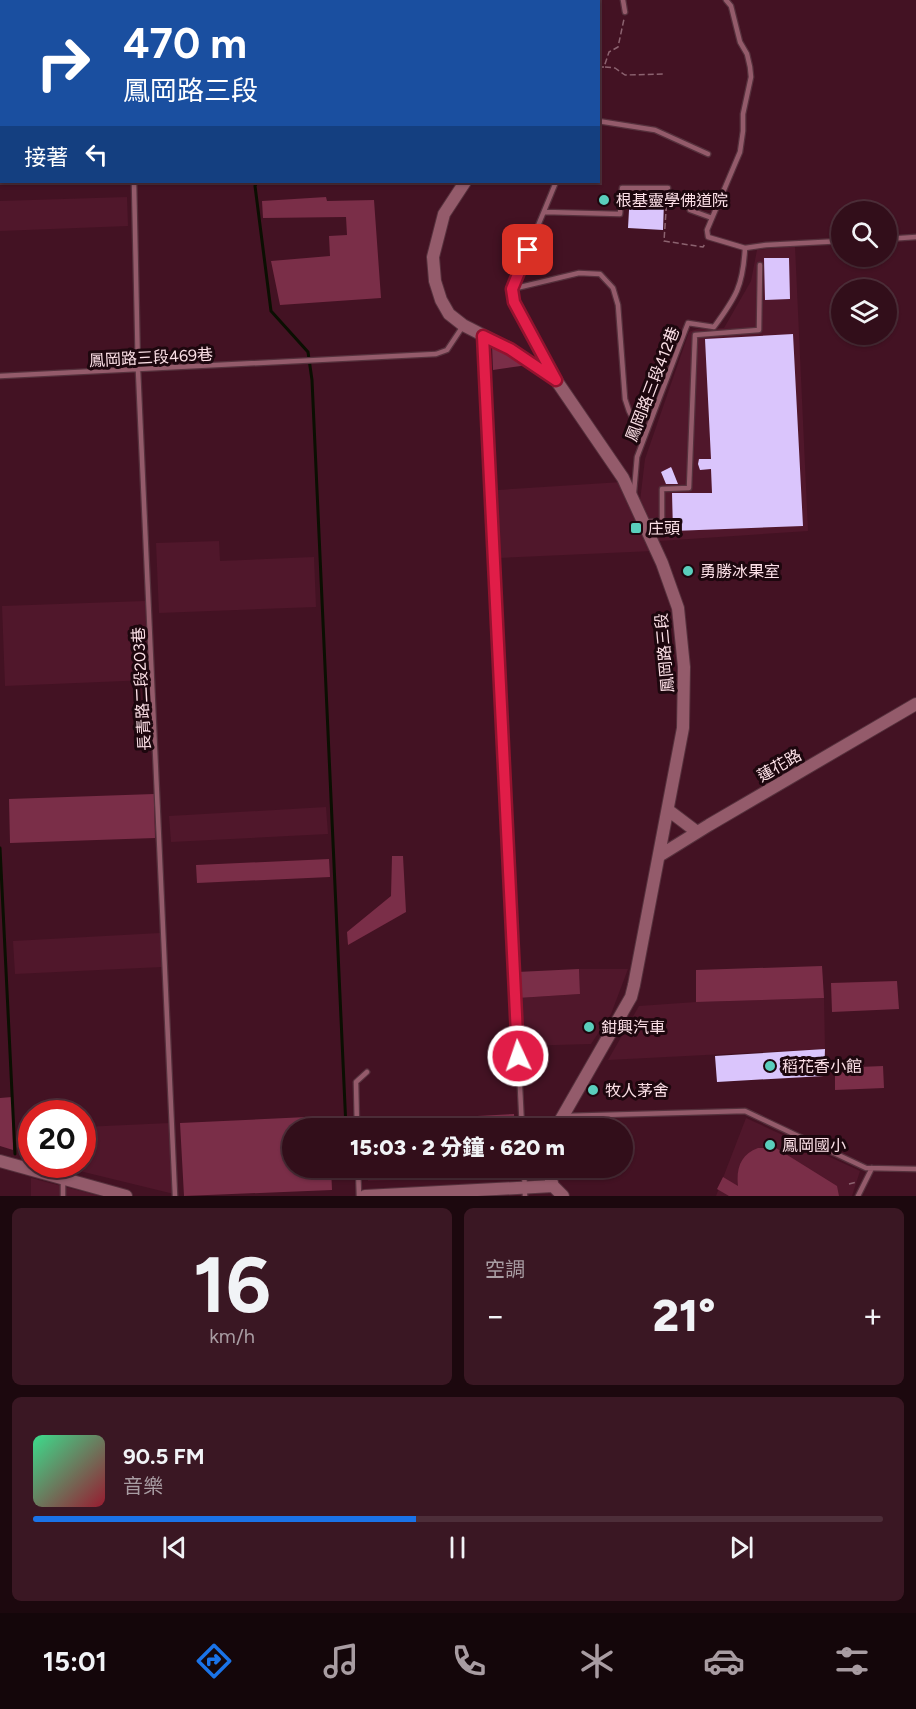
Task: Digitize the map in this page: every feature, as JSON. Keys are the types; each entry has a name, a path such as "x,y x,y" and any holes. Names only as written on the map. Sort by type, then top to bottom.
{"street":[{"name":"鳳岡路三段","path":"464,183 444,214 433,257 435,280 441,300 449,314 463,325 510,349 556,380 623,478 662,563 678,608 684,667 683,728 631,997 562,1116"},
{"name":"蓮花路","path":"659,856 916,704"},
{"path":"668,810 697,832"},
{"path":"0,1161 126,1196"},
{"path":"550,1178 553,1186 563,1196"},
{"path":"365,1196 525,1192 553,1186"}],"lane":[{"path":"624,0 625,12"},
{"path":"726,0 731,6 752,77 743,114 740,152 707,230 708,237 745,248 831,242"},
{"path":"600,121 655,130 708,154"},
{"name":"長青路二段203巷","path":"134,183 138,370 175,1196"},
{"path":"556,183 512,289 514,302 556,380"},
{"path":"545,212 620,214 622,188 668,188"},
{"path":"690,210 712,218"},
{"path":"897,238 916,237"},
{"name":"鳳岡路三段412巷","path":"633,497 637,457 688,323 714,327 735,299 744,272 745,248"},
{"path":"644,522 663,520 663,489 689,488 695,336 759,330 760,265"},
{"path":"512,289 579,273 600,274 613,288 618,305 625,399 643,439"},
{"name":"鳳岡路三段469巷","path":"0,376 436,354 447,350 463,325"},
{"path":"483,336 522,1118"},
{"path":"357,1118 356,1082 367,1072"},
{"path":"562,1116 745,1111 863,1166 916,1169"},
{"path":"858,1196 872,1168"},
{"path":"358,1178 359,1196"},
{"path":"63,1179 63,1196"}],"path":[{"path":"604,67 609,52 618,47 625,12"},
{"path":"600,67 615,68 625,75 663,74"},
{"path":"668,188 664,241 704,247 708,237"}],"shaded area":[{"path":"127,197 128,226 0,231 0,201"},
{"path":"326,197 327,201 374,200 381,298 280,305 271,261 330,256 329,236 347,235 346,217 263,218 262,201"},
{"path":"795,246 808,531 659,541 640,501 645,459 689,332 697,329 724,328 751,281 757,250"},
{"path":"492,345 528,365 493,370"},
{"path":"622,482 653,551 499,558 498,490"},
{"path":"219,541 220,561 314,557 316,607 159,613 156,543"},
{"path":"145,601 148,680 5,686 2,606"},
{"path":"154,794 155,838 10,843 9,799"},
{"path":"326,807 328,834 171,842 169,816"},
{"path":"392,856 403,856 406,912 348,945 347,932 391,896"},
{"path":"329,859 330,877 197,883 196,865"},
{"path":"160,933 162,967 15,974 13,941"},
{"path":"822,966 824,998 696,1002 696,970"},
{"path":"579,969 628,969 611,1014 591,1044 520,1046 518,998 580,994"},
{"path":"579,969 580,994 518,998 517,972"},
{"path":"897,981 899,1009 832,1012 831,983"},
{"path":"824,998 825,1049 608,1060 639,1006"},
{"path":"883,1066 884,1088 835,1090 835,1068"},
{"path":"12,1097 13,1150 0,1146 0,1098"},
{"path":"514,1114 514,1118 439,1118"},
{"path":"328,1116 328,1118 286,1118"},
{"path":"282,1118 282,1178 331,1178 332,1190 184,1196 180,1123"},
{"name":"鳳岡國小","path":"746,1118 860,1171 852,1196 716,1196"},
{"path":"170,1123 174,1194 96,1175 96,1126"},
{"path":"758,1148 776,1148 837,1186 839,1196 729,1196 717,1189 723,1177 738,1186 741,1162 747,1154"},
{"path":"31,1178 100,1196 31,1196"},
{"path":"368,1178 457,1178 368,1181"}],"building":[{"path":"630,192 665,194 665,198 677,197 678,201 675,204 664,202 663,230 628,228"},
{"path":"764,258 789,258 790,299 765,300"},
{"path":"793,334 803,526 673,531 672,493 712,493 711,469 700,470 698,464 699,459 711,459 705,339"},
{"path":"671,467 678,484 666,484 661,472"},
{"name":"稻花香小館","path":"825,1049 824,1076 717,1082 715,1056"}],"waterway":[{"path":"256,183 255,186 271,311 308,352 312,380 346,1118"},
{"path":"0,848 15,1154"}],"place":[{"name":"根基靈學佛道院","path":"604,200"},
{"name":"庄頭","path":"636,528"},
{"name":"勇勝冰果室","path":"688,571"},
{"name":"鉗興汽車","path":"589,1027"},
{"name":"稻花香小館","path":"770,1066"},
{"name":"牧人茅舍","path":"593,1090"},
{"name":"鳳岡國小","path":"770,1145"}],"route":[{"path":"518,1056 483,336 510,349 556,380 514,302 512,289 528,250"}]}
